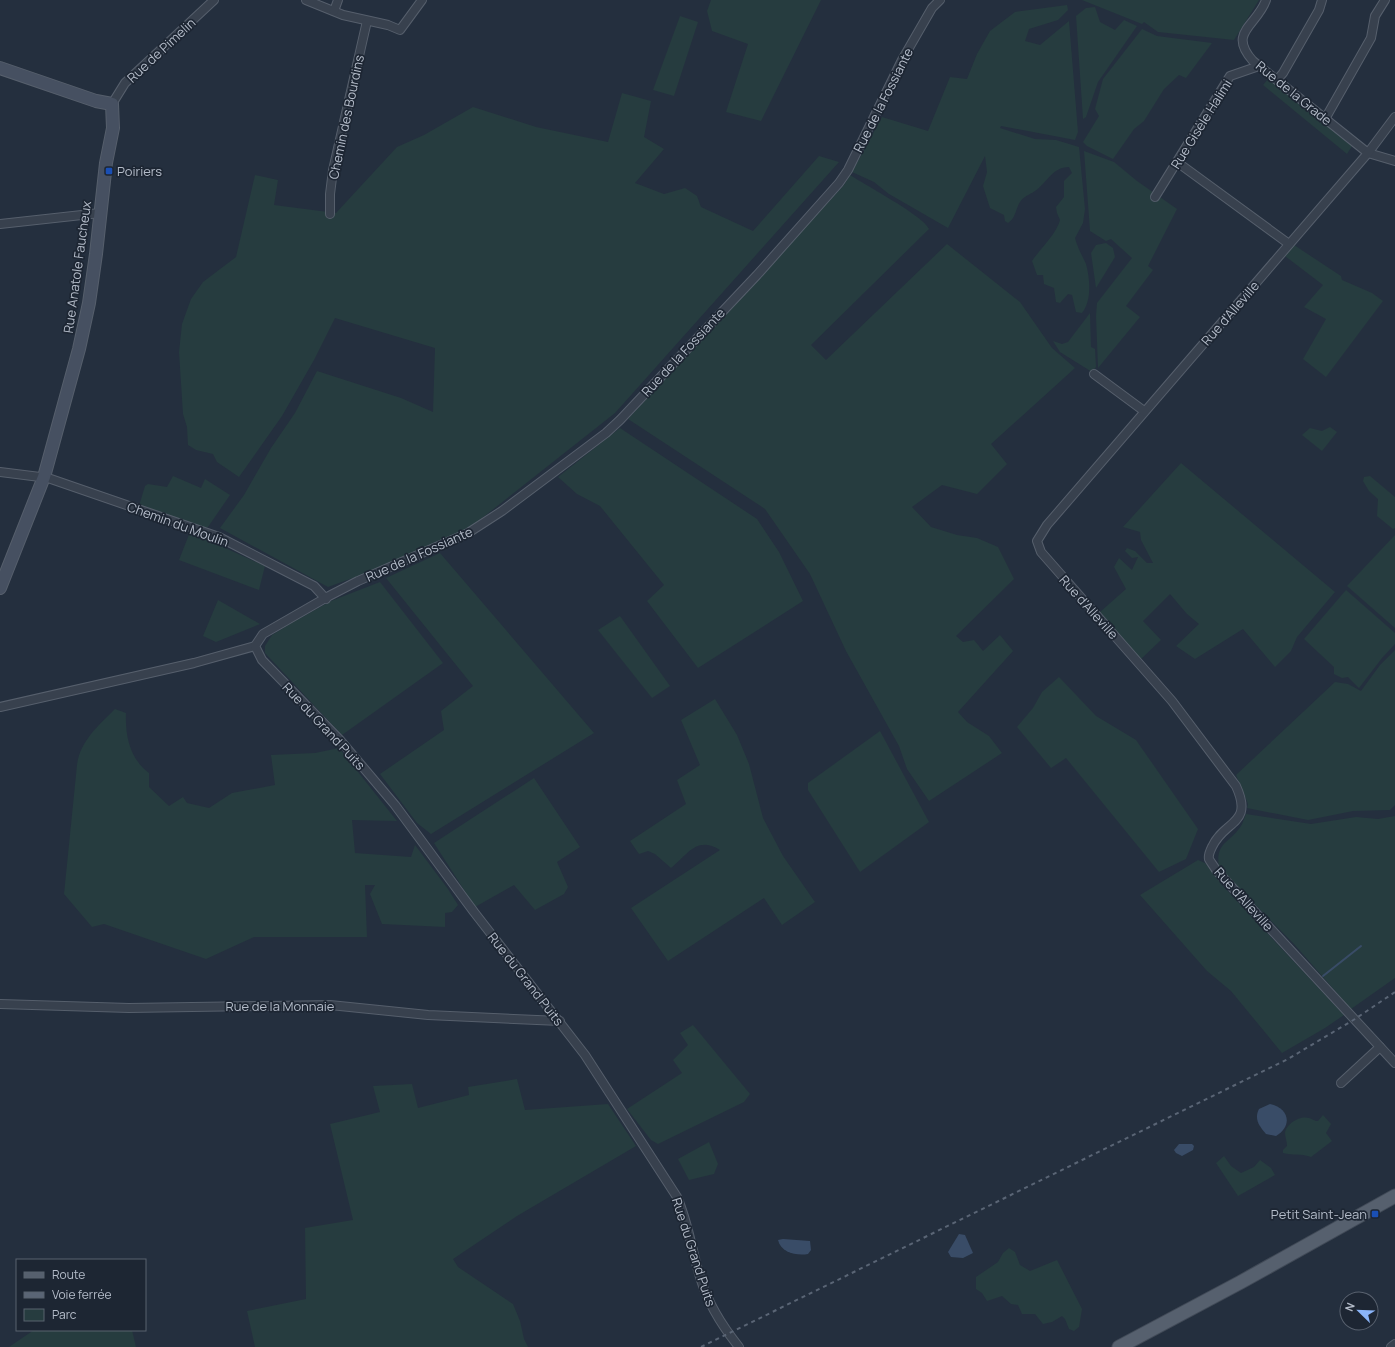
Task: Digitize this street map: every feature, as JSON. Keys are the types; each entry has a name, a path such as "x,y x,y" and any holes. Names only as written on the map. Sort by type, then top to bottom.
{"main road":[{"path":"0,68 96,101 112,104"},
{"name":"Rue Anatole Faucheux","path":"0,588 44,477 79,349 89,303 106,162 113,128 112,104"},
{"path":"1119,1347 1241,1282 1395,1196"}],"street":[{"name":"Rue de Pimelin","path":"112,104 125,83 214,0"},
{"path":"306,0 334,11 367,21 388,25 400,30 422,0"},
{"path":"334,11 338,0"},
{"name":"Rue de la Fossiante","path":"326,599 358,581 468,533 502,511 620,420 757,275 842,178 848,170 902,60 932,8 940,0"},
{"name":"Rue de la Grade","path":"1266,0 1263,9 1243,36 1242,43 1244,51 1259,66 1368,153 1395,161"},
{"path":"1277,80 1283,73 1319,10 1322,0"},
{"path":"1325,118 1371,38 1376,16 1385,0"},
{"name":"Chemin des Bourdins","path":"330,214 330,194 334,170 367,21"},
{"name":"Rue Gisèle Halimi","path":"1155,197 1230,76 1259,66"},
{"name":"Rue d'Alleville","path":"1395,117 1368,153 1144,411 1044,529 1037,541 1038,546 1045,557 1172,702 1236,786 1242,799 1242,809 1238,819 1216,838 1209,853 1209,858 1216,870 1395,1063"},
{"path":"1177,162 1289,244"},
{"path":"0,224 100,213"},
{"path":"1094,374 1144,411"},
{"name":"Chemin du Moulin","path":"0,472 44,477 219,537 314,586 326,599"},
{"path":"0,707 188,664 254,646 263,634 326,599"},
{"name":"Rue du Grand Puits","path":"254,646 262,660 340,740 395,805 474,912 585,1055 669,1182 683,1211 705,1292 716,1316 739,1347"},
{"name":"Rue de la Monnaie","path":"0,1004 129,1008 330,1005 428,1015 560,1021"},
{"path":"1340,1083 1380,1047"},
{"path":"1391,1347 1395,1344"}],"green space":[{"path":"711,0 821,0 761,121 726,112 748,44 712,31 707,11"},
{"path":"1082,0 1259,0 1234,40 1158,32 1144,22 1142,24"},
{"path":"1067,5 1068,10 1058,20 1029,29 1025,41 1040,45 1069,21 1078,132 1075,140 1001,126 1000,128 1035,139 1056,140 1079,147 1085,209 1083,223 1075,238 1086,264 1089,282 1089,296 1082,313 1076,312 1072,295 1068,294 1060,303 1056,302 1054,288 1044,284 1043,275 1037,275 1032,261 1052,236 1060,220 1056,207 1064,197 1064,181 1072,173 1069,167 1054,172 1039,188 1023,198 1018,205 1013,219 1008,223 1005,221 1004,215 990,208 983,186 987,172 985,156 948,228 889,194 874,182 852,172 882,117 928,131 950,77 967,79 977,54 990,31 1015,12"},
{"path":"1095,7 1100,22 1115,30 1124,20 1137,26 1098,82 1086,117 1083,119 1076,16 1086,8"},
{"path":"680,16 698,22 674,96 653,90"},
{"path":"1142,29 1157,36 1212,43 1186,78 1179,75 1164,89 1144,121 1134,129 1113,159 1087,146 1083,142 1099,116 1095,109 1103,79"},
{"path":"1269,78 1352,146 1347,154 1263,85"},
{"path":"622,93 651,101 644,137 664,149 635,183 664,194 685,188 697,196 701,207 753,231 819,156 839,162 615,413 472,526 386,566 328,587 220,528 244,495 271,448 295,413 317,371 401,398 433,412 435,348 335,318 314,360 282,416 239,477 217,462 213,454 196,450 188,445 187,427 183,414 179,352 182,324 191,299 203,282 236,257 255,175 278,180 274,205 336,213 397,147 424,135 473,107 536,127 608,142"},
{"path":"1084,151 1114,162 1137,181 1177,209 1148,266 1153,270 1126,306 1140,317 1098,368 1097,303 1132,258 1111,239 1106,241 1090,231"},
{"path":"850,175 917,216 929,229 811,345 826,360 947,244 1020,302 1052,348 1075,368 991,444 1007,464 977,494 942,485 912,507 931,527 957,535 977,538 998,547 1014,579 956,636 963,642 974,640 983,651 1000,635 1013,651 958,712 967,722 989,736 1002,753 929,801 907,769 899,746 846,651 810,574 765,509 628,419 844,185"},
{"path":"1106,243 1113,248 1115,257 1096,288 1091,253 1096,245"},
{"path":"1294,245 1341,276 1342,280 1372,293 1383,301 1326,377 1303,359 1326,319 1304,307 1323,285 1285,256"},
{"path":"1090,313 1091,347 1095,349 1096,367 1092,372 1060,352 1053,341 1062,344 1068,342"},
{"path":"1330,427 1337,432 1322,451 1302,435 1310,428 1322,431"},
{"path":"620,428 757,519 779,552 803,601 698,668 647,601 664,585 600,506 577,494 558,477"},
{"path":"1181,463 1335,592 1297,637 1291,651 1275,667 1243,629 1195,659 1176,646 1199,624 1187,614 1170,594 1143,621 1161,640 1140,660 1100,612 1126,589 1114,567 1119,558 1132,570 1138,557 1132,558 1125,551 1127,548 1135,551 1147,563 1153,563 1141,540 1140,532 1123,527"},
{"path":"173,476 201,488 205,479 230,495 208,527 202,528 139,506 145,486 148,484 167,487"},
{"path":"1370,476 1395,497 1395,528 1393,529 1377,516 1378,499 1369,491 1363,481 1364,477"},
{"path":"190,532 265,566 259,590 179,560"},
{"path":"1395,535 1395,628 1347,586"},
{"path":"440,553 594,733 431,834 417,823 380,774 444,730 441,711 473,686 386,578"},
{"path":"380,582 443,663 342,735 265,653 265,646 272,635 331,601"},
{"path":"1346,590 1395,633 1395,644 1359,688 1348,677 1342,678 1334,674 1334,667 1304,639"},
{"path":"218,600 260,624 216,642 203,636"},
{"path":"620,616 670,686 652,698 598,630"},
{"path":"1395,650 1395,805 1390,810 1353,811 1308,820 1247,808 1248,804 1236,775 1335,682 1348,684 1361,691 1380,665"},
{"path":"1059,677 1096,716 1136,740 1198,829 1186,859 1159,872 1066,758 1051,768 1017,727 1033,708 1042,692"},
{"path":"715,699 737,735 749,764 763,818 783,856 815,902 782,925 764,898 668,961 631,908 720,850 712,846 699,846 688,852 671,868 655,854 648,851 639,854 630,841 686,804 677,780 700,765 681,720"},
{"path":"115,709 126,713 126,730 130,746 137,761 149,773 149,787 169,806 183,797 187,803 209,808 232,793 275,785 271,755 315,753 339,748 397,821 352,820 355,853 411,857 415,845 458,905 452,912 445,913 445,927 382,924 370,894 375,885 365,885 367,937 254,937 206,959 104,924 92,927 64,894 77,765 82,748 86,741 97,727"},
{"path":"880,731 929,822 860,872 808,790 808,783"},
{"path":"534,778 580,847 557,862 568,887 564,894 535,910 514,885 475,907 434,843"},
{"path":"1246,814 1311,824 1356,817 1378,819 1395,816 1395,978 1351,1009 1294,944 1219,868 1218,859 1221,848 1241,826"},
{"path":"1198,860 1205,863 1222,885 1344,1015 1282,1053 1231,991 1207,971 1140,895"},
{"path":"693,1025 750,1094 744,1102 658,1144 651,1140 627,1109 682,1073 673,1060 688,1045 680,1033"},
{"path":"517,1079 525,1110 608,1104 636,1146 517,1216 453,1259 458,1267 513,1304 528,1347 255,1347 247,1311 306,1299 305,1228 353,1220 330,1124 380,1112 373,1086 412,1084 418,1108 469,1095 468,1087"},
{"path":"1323,1115 1331,1124 1326,1133 1332,1141 1311,1157 1283,1153 1283,1150 1287,1146 1285,1133 1288,1126 1294,1121 1305,1117 1318,1121"},
{"path":"709,1142 718,1164 714,1174 689,1180 678,1159"},
{"path":"1224,1156 1231,1166 1241,1173 1254,1167 1260,1160 1271,1168 1275,1175 1238,1196 1216,1163"},
{"path":"1009,1248 1015,1252 1020,1265 1030,1271 1057,1260 1082,1309 1079,1327 1074,1331 1069,1329 1065,1319 1062,1316 1052,1322 1043,1324 1035,1314 1022,1314 1018,1305 1011,1304 1002,1296 987,1301 982,1293 976,1289 976,1277 998,1262 1003,1253"},
{"path":"33,1331 132,1331 136,1347 9,1347"}],"water":[{"path":"1270,1104 1281,1109 1285,1113 1287,1123 1281,1132 1276,1136 1266,1134 1259,1125 1257,1119 1259,1109"},
{"path":"1179,1144 1192,1144 1194,1146 1193,1150 1182,1156 1174,1150"},
{"path":"959,1234 965,1235 973,1253 963,1258 951,1257 948,1252"},
{"path":"778,1240 810,1241 811,1250 808,1254 790,1253 782,1248"}],"waterway":[{"path":"1323,976 1361,946"}],"railway":[{"path":"701,1347 1288,1059 1355,1019 1395,992"}],"place":[{"name":"Poiriers","path":"109,171"},
{"name":"Petit Saint-Jean","path":"1375,1214"}]}
